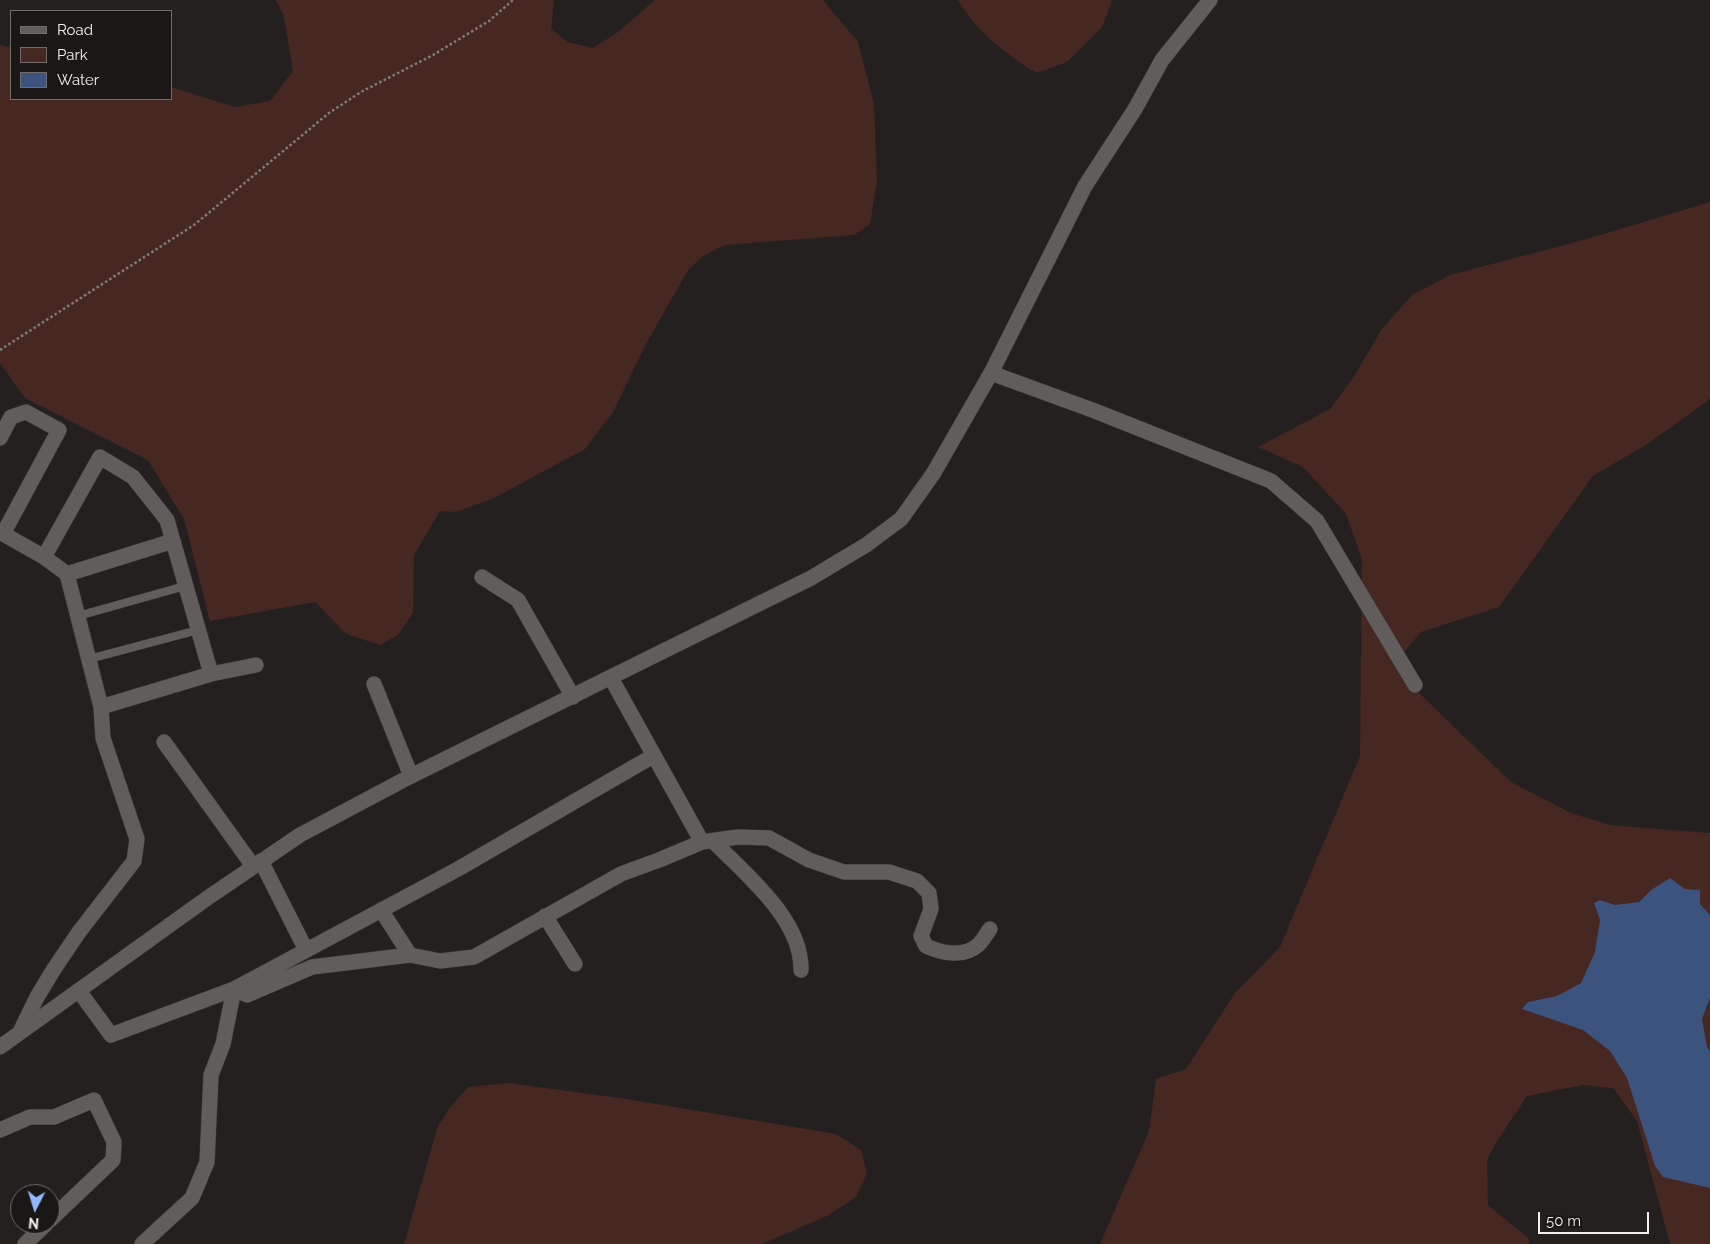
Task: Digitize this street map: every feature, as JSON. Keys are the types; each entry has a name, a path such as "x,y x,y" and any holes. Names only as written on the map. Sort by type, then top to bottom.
{"street":[{"path":"0,1047 21,1030 300,835 411,776 811,578 866,545 900,519 932,474 992,372 1085,186 1135,108 1162,60 1210,0"},
{"path":"992,372 1271,481 1317,521 1416,685"},
{"path":"0,438 11,417 26,412 59,430 2,533 67,574 101,707 103,738 137,839 134,861 79,932 54,969 37,997 21,1030"},
{"path":"44,558 100,457 133,477 168,520 184,586 211,674"},
{"path":"67,574 173,541"},
{"path":"482,577 518,600 573,697"},
{"path":"101,707 211,674 256,665"},
{"path":"611,678 654,756 707,841 778,909 796,938 802,957 801,970"},
{"path":"374,684 411,776"},
{"path":"164,742 257,864 306,950"},
{"path":"79,990 111,1035 234,989 458,870 654,756"},
{"path":"234,989 247,995 312,967 410,955 440,962 474,957 620,874 707,841 738,836 769,838 809,860 844,872 889,872 917,880 929,893 931,909 921,936 926,946 938,952 958,953 977,946 990,929"},
{"path":"381,910 410,955"},
{"path":"545,916 575,964"},
{"path":"142,1244 192,1198 207,1162 210,1075 224,1044 234,989"},
{"path":"0,1130 30,1117 54,1117 94,1100 114,1142 112,1160 60,1210"},
{"path":"25,1244 36,1234"}],"lane":[{"path":"78,616 184,586"},
{"path":"89,659 198,630"}],"path":[{"path":"0,350 194,225 329,113 361,92 433,55 473,31 513,0"}],"green space":[{"path":"276,0 554,0 551,29 568,42 593,48 618,32 655,0 823,0 858,42 874,104 877,181 870,224 854,235 724,245 702,257 688,270 646,344 613,412 585,449 494,498 456,512 440,511 414,555 413,613 398,635 380,645 346,634 315,602 210,621 184,519 148,460 25,398 0,363 0,45 10,47 10,100 172,100 172,87 235,107 270,101 293,71 284,17"},
{"path":"958,0 1112,0 1102,27 1067,62 1037,73 1003,50 983,32"},
{"path":"1710,202 1710,399 1649,443 1593,476 1499,607 1421,632 1405,651 1409,678 1419,693 1511,782 1571,813 1610,825 1710,833 1710,1244 1670,1244 1637,1121 1613,1088 1583,1085 1527,1096 1497,1141 1487,1160 1488,1205 1528,1238 1530,1244 1100,1244 1149,1131 1156,1079 1186,1069 1235,993 1280,947 1360,756 1362,559 1346,514 1303,467 1258,447 1330,409 1353,378 1382,329 1412,295 1450,275 1587,239"},
{"path":"509,1083 627,1099 836,1134 861,1150 867,1174 856,1197 827,1216 762,1244 404,1244 438,1126 449,1109 468,1087"}],"water":[{"path":"1670,878 1685,889 1700,890 1700,904 1710,915 1710,998 1702,1019 1707,1047 1710,1051 1710,1188 1663,1177 1655,1166 1627,1078 1610,1051 1583,1030 1522,1009 1528,1002 1557,996 1581,983 1595,952 1600,920 1594,903 1600,900 1615,905 1639,902 1651,890"}]}
